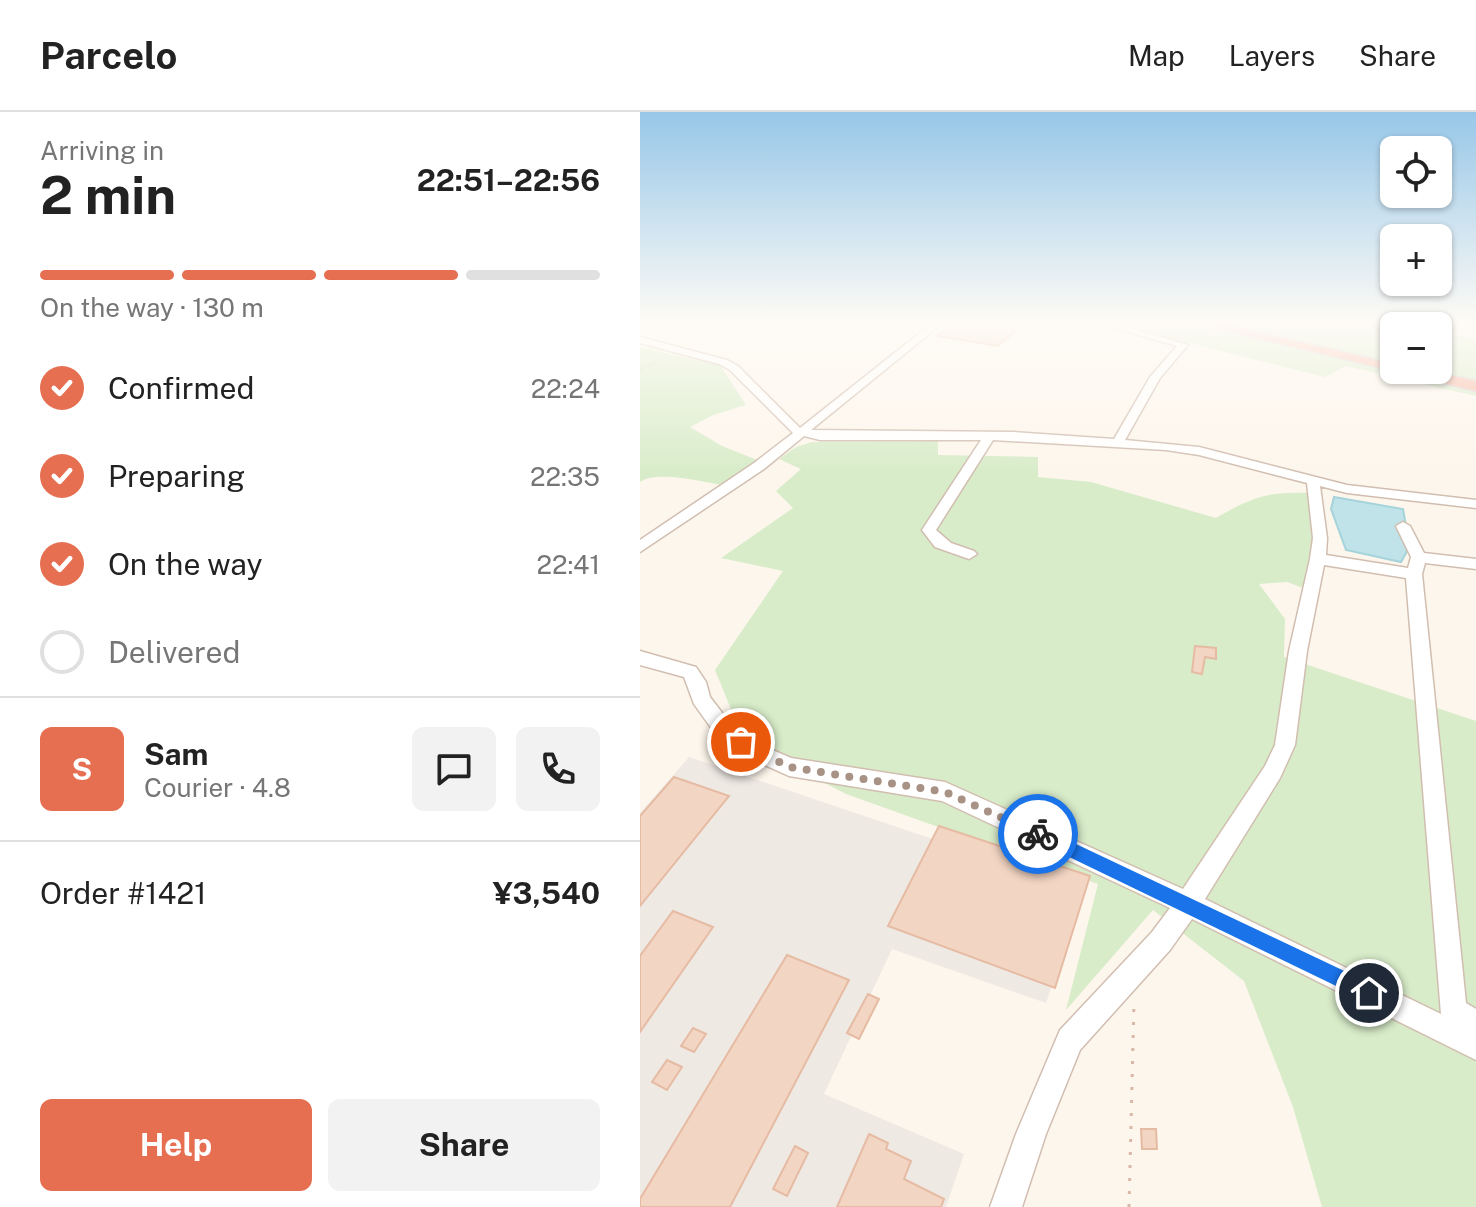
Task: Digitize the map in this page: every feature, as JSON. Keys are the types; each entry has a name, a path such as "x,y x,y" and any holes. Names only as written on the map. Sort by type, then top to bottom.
{"highway":[{"path":"1452,378 1476,384"},
{"path":"1452,379 1476,384"}],"street":[{"path":"738,372 795,430 804,432 841,436 989,436 1118,442 1199,451 1313,481 1388,496 1476,504"},
{"path":"640,547 748,474 878,372"},
{"path":"1118,442 1159,372"},
{"path":"969,554 948,548 932,537 929,530 989,436"},
{"path":"1006,1207 1031,1134 1070,1040 1161,941 1188,904 1273,772 1285,745 1298,651 1318,559 1320,538 1313,481"},
{"path":"1403,526 1416,566 1453,1011 1472,1033"},
{"path":"1318,559 1416,566 1476,564"},
{"path":"640,658 690,672 697,682 701,699 726,733 789,767 945,792 1472,1033"}],"path":[{"path":"1129,1207 1134,1001"}],"shaded area":[{"path":"689,757 1084,890 1046,1003 892,949 824,1094 964,1154 946,1207 640,1207 640,813"}],"green space":[{"path":"640,372 725,372 746,405 713,415 690,427 722,446 757,460 722,485 668,477 640,482"},
{"path":"1305,372 1334,372 1325,377"},
{"path":"1452,372 1476,372 1476,396 1424,384 1452,384"},
{"path":"938,441 938,455 1038,457 1038,477 1091,482 1216,518 1260,497 1309,493 1315,538 1306,589 1287,582 1259,584 1285,619 1284,657 1476,721 1476,1207 1322,1207 1293,1107 1244,981 1153,910 1066,1010 1098,884 846,794 744,741 715,670 783,571 721,558 793,508 776,491 801,469 779,459 796,447 812,442"}],"water":[{"path":"1334,497 1403,509 1406,526 1401,526 1407,551 1401,562 1346,550 1331,509"}],"building":[{"path":"1195,646 1216,648 1216,659 1205,657 1202,674 1192,672"},
{"path":"674,777 729,796 640,906 640,816"},
{"path":"939,826 1090,876 1055,988 888,926"},
{"path":"673,911 713,927 640,1032 640,956"},
{"path":"787,955 849,980 730,1207 640,1207 640,1199"},
{"path":"868,994 879,999 859,1039 847,1033"},
{"path":"693,1028 706,1034 694,1052 681,1046"},
{"path":"667,1060 682,1067 667,1090 652,1082"},
{"path":"1141,1129 1156,1129 1157,1149 1142,1149"},
{"path":"869,1134 888,1143 886,1149 911,1161 904,1179 944,1199 941,1207 837,1207"},
{"path":"795,1146 808,1153 787,1196 773,1189"}],"way so far":[{"path":"741,742 789,767 945,792 1038,834"}],"route":[{"path":"1038,834 1369,993"}]}
